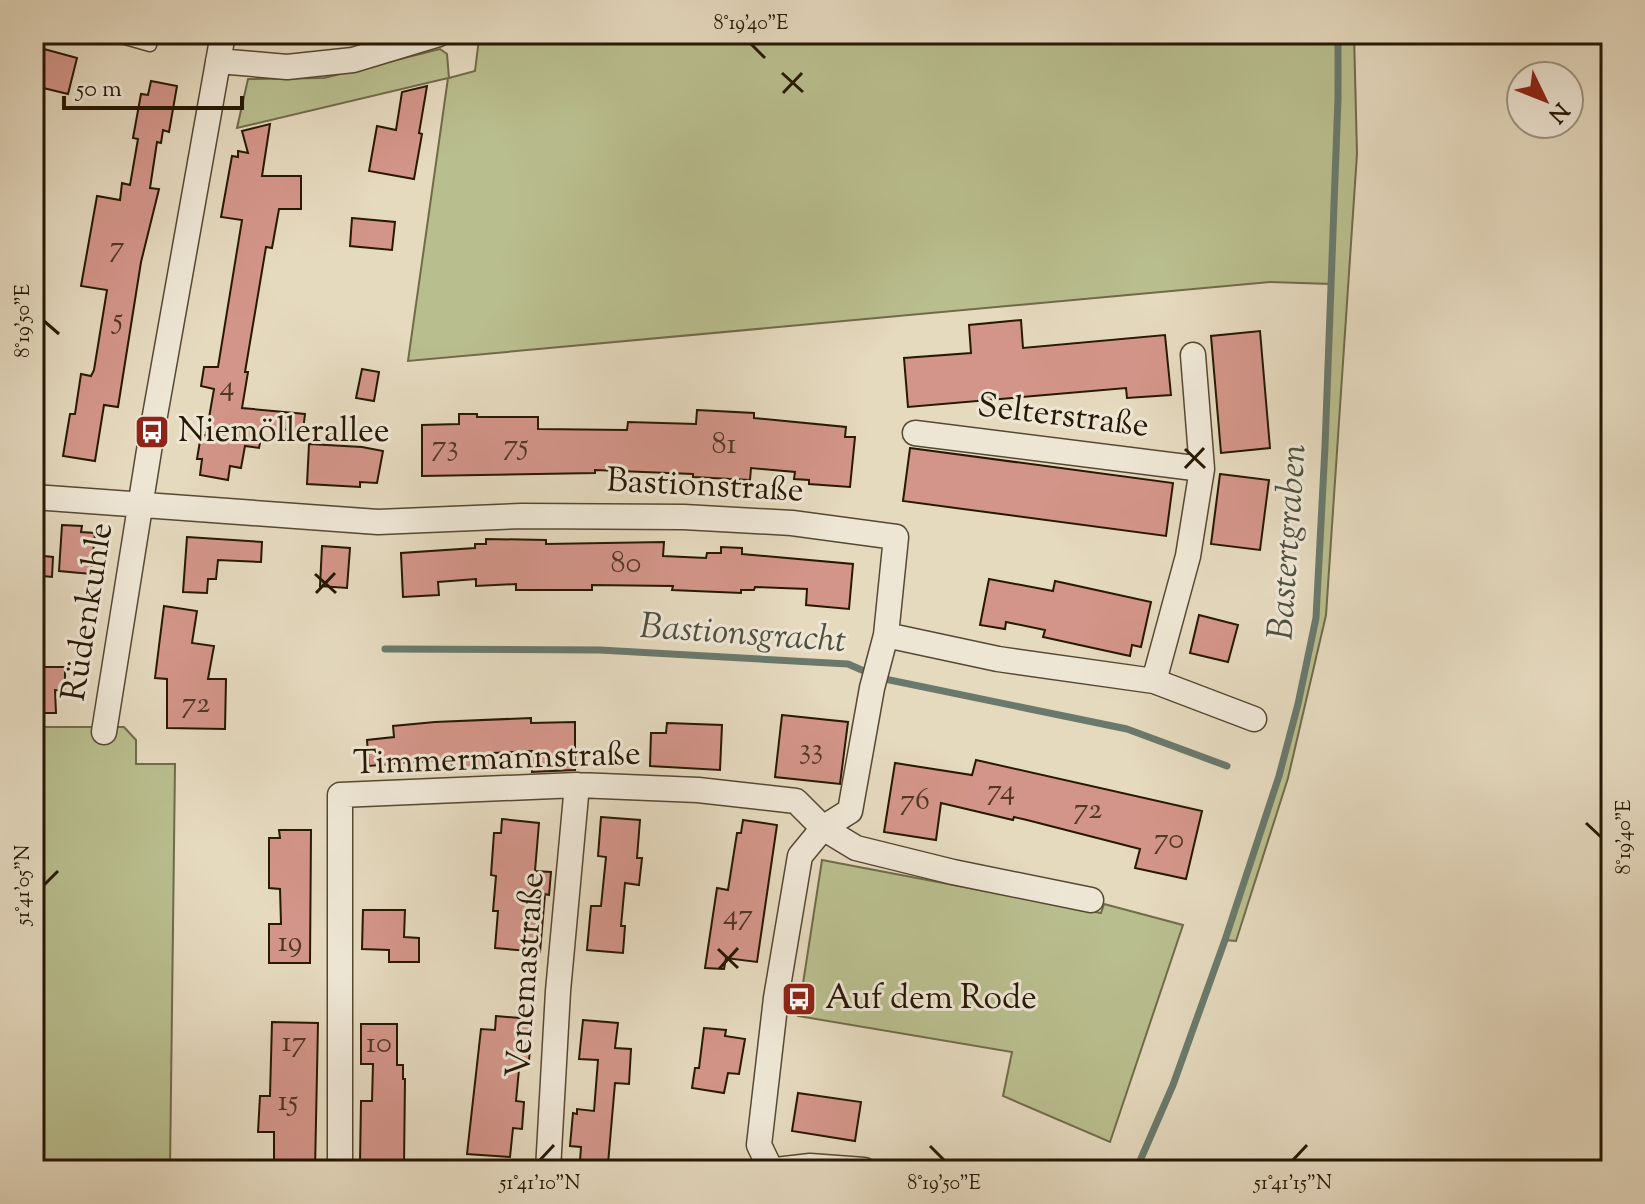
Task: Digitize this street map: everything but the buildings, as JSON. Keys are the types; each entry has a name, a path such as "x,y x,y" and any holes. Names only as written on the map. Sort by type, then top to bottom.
{"street":[{"path":"141,503 223,34"},
{"path":"218,61 287,67 353,60 439,34"},
{"name":"Selterstraße","path":"1154,681 1188,556 1202,469 1193,355"},
{"name":"Selterstraße","path":"915,433 1202,469"},
{"name":"Bastionstraße","path":"34,497 378,522 522,516 684,517 792,523 896,537 886,635"},
{"name":"Rüdenkuhle","path":"104,732 141,503"},
{"path":"864,1170 810,1166 774,1170 759,1145 776,998 800,856 823,828 850,811 874,679 886,635 998,659 1154,681 1254,719"},
{"name":"Timmermannstraße","path":"340,1170 340,795 577,785 698,790 796,801 823,828 856,848 953,872 1091,900"},
{"name":"Venemastraße","path":"548,1170 558,991 577,785"}],"lane":[{"path":"111,34 150,45"}],"green space":[{"path":"486,34 1354,34 1357,154 1326,615 1288,778 1236,941 1225,940 1279,776 1316,618 1331,284 1270,282 408,361 448,78 237,128 248,79 324,78 440,49 447,54 449,78 475,71 479,39"},
{"path":"34,727 124,727 136,740 136,764 175,764 170,1170 34,1170"},
{"path":"822,860 1101,913 1104,904 1183,925 1110,1142 1003,1096 1012,1052 798,1016"}],"waterway":[{"name":"Bastertgraben","path":"1136,1170 1173,1085 1279,776 1316,618 1325,447 1338,34"},
{"name":"Bastionsgracht","path":"385,649 600,650 848,664 880,678 1127,729 1227,766"}],"place":[{"name":"Niemöllerallee","path":"152,432"},
{"name":"Auf dem Rode","path":"799,999"}]}
